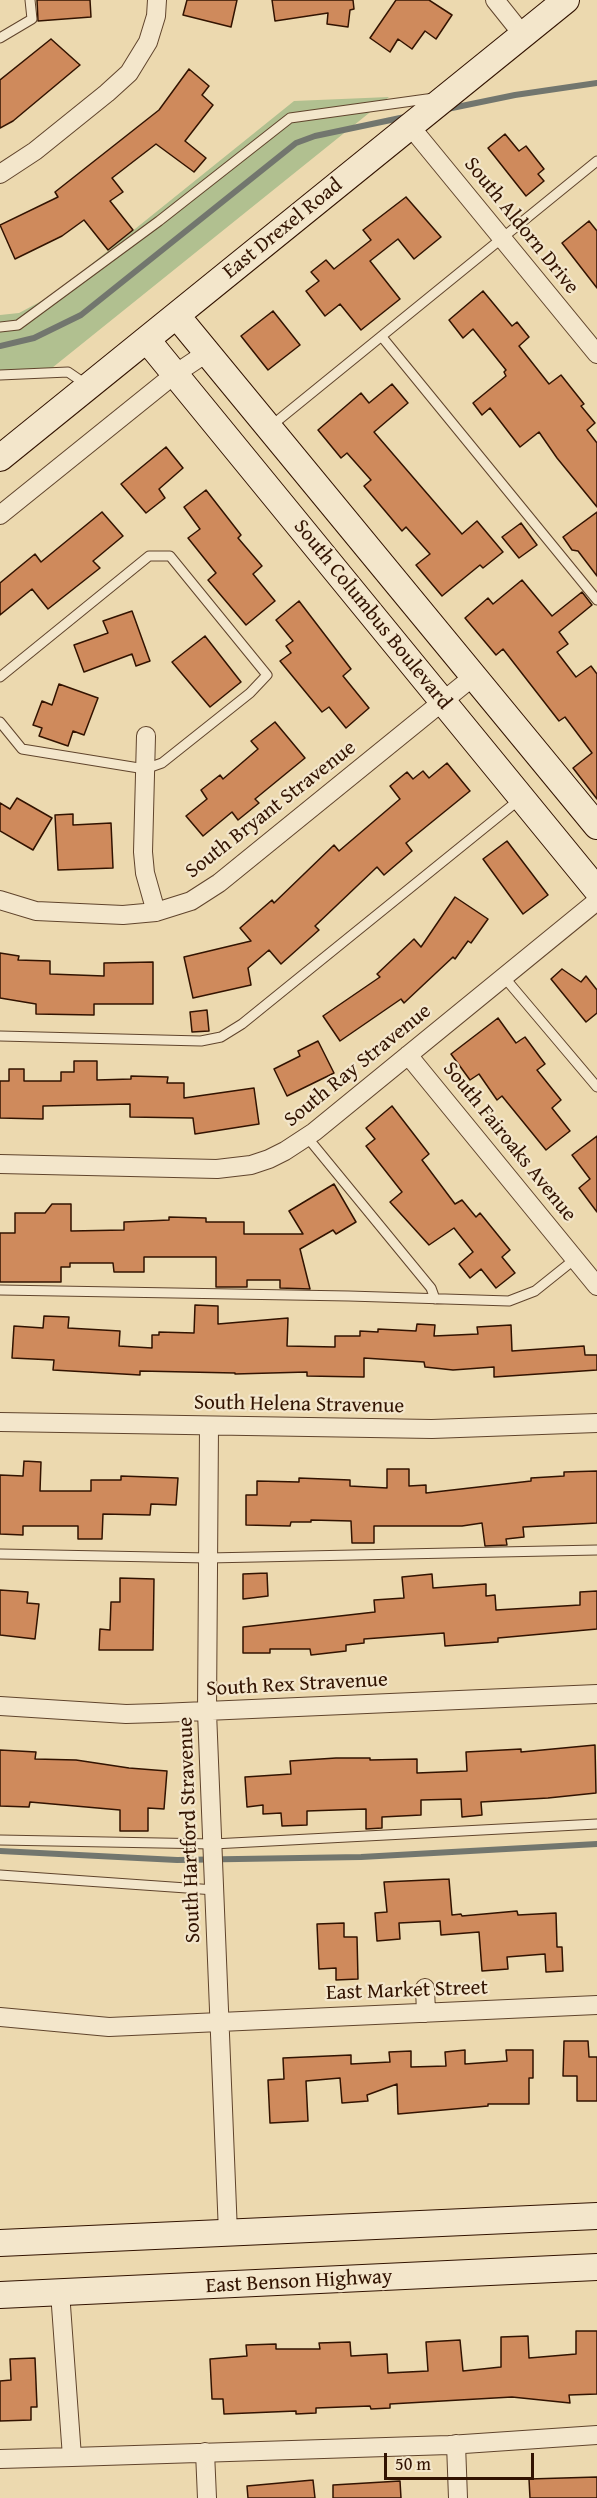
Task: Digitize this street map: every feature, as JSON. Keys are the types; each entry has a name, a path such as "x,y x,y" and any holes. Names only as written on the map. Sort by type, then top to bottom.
{"street":[{"path":"0,174 35,152 129,73 148,42 156,16 157,0"},
{"path":"495,0 523,35"},
{"name":"East Drexel Road","path":"0,458 566,0"},
{"name":"South Aldorn Drive","path":"410,126 597,354"},
{"name":"South Columbus Boulevard","path":"177,315 597,826"},
{"name":"South Columbus Boulevard","path":"147,340 597,890"},
{"path":"0,515 175,374 208,352"},
{"name":"South Bryant Stravenue","path":"0,900 36,911 123,915 156,912 191,901 219,884 474,676"},
{"path":"146,736 143,852 156,912"},
{"name":"South Ray Stravenue","path":"0,1164 234,1167 268,1159 307,1137 597,901"},
{"name":"South Fairoaks Avenue","path":"408,1055 597,1286"},
{"name":"South Helena Stravenue","path":"0,1422 432,1429 597,1423"},
{"name":"South Hartford Stravenue","path":"209,1426 207,1712 228,2233"},
{"name":"South Rex Stravenue","path":"0,1706 126,1714 597,1694"},
{"path":"425,1988 426,2013"},
{"name":"East Market Street","path":"0,2017 109,2027 597,2005"},
{"path":"0,2243 597,2216"},
{"name":"East Benson Highway","path":"0,2295 597,2267"},
{"path":"60,2292 72,2457"},
{"path":"0,2459 456,2444 597,2435"},
{"path":"456,2444 458,2498"},
{"path":"205,2452 207,2498"}],"lane":[{"path":"0,38 32,19 30,0"},
{"path":"0,327 18,325 159,221 290,118 449,96"},
{"path":"269,428 597,161"},
{"path":"382,337 597,600"},
{"path":"0,375 68,372 89,386"},
{"path":"0,677 149,556 170,556 267,675 250,693 162,764 145,769 22,749 0,722"},
{"path":"0,1036 201,1041 221,1037 242,1024 521,798"},
{"path":"504,976 597,1088"},
{"path":"307,1137 431,1288 435,1299"},
{"path":"0,1290 509,1301 535,1291 575,1259"},
{"path":"0,1554 208,1558 597,1550"},
{"path":"0,1840 213,1844 597,1824"},
{"path":"0,1875 215,1890"}],"green space":[{"path":"389,97 42,376 0,379 0,315 19,313 53,295 294,101"}],"building":[{"path":"37,0 90,0 91,17 38,21"},
{"path":"187,0 237,0 231,27 183,15"},
{"path":"272,0 353,0 354,9 350,10 348,27 327,24 328,13 275,21"},
{"path":"396,0 429,0 452,15 436,39 425,31 412,49 398,39 390,52 370,38"},
{"path":"51,39 80,65 13,121 0,128 0,80"},
{"path":"189,69 209,86 202,95 213,105 185,141 206,158 194,172 156,144 112,178 123,192 110,201 133,230 108,250 84,220 62,236 15,259 0,225 58,197 55,192 159,110"},
{"path":"505,134 519,151 526,146 544,169 538,174 544,181 526,196 488,148"},
{"path":"406,197 441,237 414,259 398,239 370,261 400,299 361,330 340,304 325,316 306,291 319,281 311,272 326,260 334,269 371,240 363,230"},
{"path":"589,221 597,231 597,288 562,243"},
{"path":"483,291 512,326 517,322 529,337 519,346 549,384 561,375 584,404 581,406 595,423 587,430 597,443 597,507 539,432 520,447 490,408 482,415 473,403 506,376 504,372 506,370 473,329 463,338 449,320"},
{"path":"273,311 300,345 268,370 241,336"},
{"path":"392,384 408,403 374,432 462,534 477,521 503,552 483,568 480,565 442,596 416,565 430,554 406,527 402,531 364,486 371,480 347,453 341,458 318,430 361,393 369,403"},
{"path":"166,447 183,468 159,489 165,498 146,513 121,484"},
{"path":"206,490 241,535 238,538 262,566 253,574 275,601 246,625 208,580 216,573 188,538 200,529 184,507"},
{"path":"102,512 123,536 93,561 100,568 48,609 32,589 0,615 0,583 35,554 41,562"},
{"path":"597,512 597,576 578,551 572,550 563,537"},
{"path":"521,523 537,545 519,558 502,537"},
{"path":"522,580 552,616 582,592 592,605 559,632 568,644 557,652 576,677 591,666 597,674 597,799 573,768 592,753 565,717 559,721 503,649 496,655 465,618 488,598 493,604"},
{"path":"299,601 351,669 343,676 369,708 346,728 329,707 322,712 280,661 291,653 286,646 293,641 276,620"},
{"path":"132,611 150,661 136,666 132,654 84,672 74,645 108,633 103,621"},
{"path":"205,636 241,682 210,707 172,662"},
{"path":"59,684 98,698 84,735 73,731 68,746 39,736 42,728 33,725 42,701 52,705"},
{"path":"275,722 305,758 255,799 259,803 238,820 232,812 203,836 186,816 207,799 201,790 220,775 223,779 258,749 251,741"},
{"path":"447,763 470,791 406,843 412,851 384,875 377,867 315,926 319,930 281,964 269,950 248,968 251,985 193,998 184,957 251,941 240,928 272,900 274,903 334,845 339,851 400,799 390,786 407,772 413,779 423,771 429,778"},
{"path":"17,798 52,818 33,850 0,831 0,803 10,809"},
{"path":"73,814 73,825 111,823 113,868 58,870 55,815"},
{"path":"507,841 548,895 523,914 483,859"},
{"path":"455,897 488,919 471,943 468,941 455,959 453,957 404,1003 401,999 340,1041 323,1016 380,977 377,974 414,939 421,947"},
{"path":"0,953 19,956 18,960 50,961 50,974 104,976 104,963 153,962 153,1004 94,1004 94,1015 36,1014 36,1004 0,998"},
{"path":"562,969 581,982 586,976 597,990 597,1013 586,1022 551,979"},
{"path":"207,1010 209,1031 192,1032 190,1012"},
{"path":"498,1018 516,1043 525,1037 545,1064 537,1070 561,1100 552,1108 570,1131 546,1150 502,1096 497,1100 479,1074 470,1080 451,1054"},
{"path":"318,1041 334,1073 287,1096 274,1069 300,1056 298,1051"},
{"path":"74,1061 97,1061 97,1080 131,1079 131,1076 168,1077 167,1083 184,1083 184,1098 254,1088 259,1124 195,1134 193,1118 130,1117 130,1104 43,1106 43,1119 0,1118 0,1081 9,1081 9,1069 24,1069 24,1081 61,1081 61,1072 74,1072"},
{"path":"392,1106 429,1154 422,1160 455,1204 462,1200 476,1217 480,1213 510,1250 502,1257 515,1273 496,1288 481,1269 470,1278 459,1264 473,1252 454,1228 429,1245 390,1202 402,1192 366,1146 375,1139 366,1128"},
{"path":"597,1136 597,1212 579,1188 590,1179 572,1155"},
{"path":"334,1184 356,1222 336,1234 333,1230 300,1249 310,1289 280,1288 280,1280 247,1280 247,1287 216,1287 216,1257 144,1257 144,1272 114,1272 113,1263 70,1263 70,1267 61,1267 61,1282 0,1282 0,1233 15,1233 15,1213 45,1213 52,1204 71,1204 71,1231 124,1230 124,1222 169,1220 169,1217 206,1218 206,1222 244,1222 244,1234 303,1234 289,1211"},
{"path":"195,1305 218,1306 218,1324 288,1318 287,1346 335,1347 335,1336 360,1336 360,1331 378,1332 378,1329 416,1331 417,1324 435,1325 434,1336 478,1334 477,1327 511,1325 512,1351 584,1346 585,1355 597,1355 597,1370 494,1377 494,1367 453,1370 425,1367 424,1362 364,1358 364,1377 307,1376 307,1372 235,1374 140,1371 140,1375 53,1370 54,1360 12,1358 14,1326 43,1328 44,1316 69,1317 68,1328 120,1331 119,1346 152,1348 152,1335 159,1335 159,1332 194,1333"},
{"path":"24,1461 41,1462 40,1491 91,1491 91,1480 121,1480 121,1476 178,1478 176,1505 151,1504 150,1515 103,1514 102,1539 78,1539 78,1526 23,1526 23,1535 0,1534 0,1475 23,1476"},
{"path":"387,1469 409,1469 409,1486 426,1485 426,1493 531,1481 531,1478 564,1476 564,1472 597,1471 597,1523 523,1527 524,1537 506,1539 507,1545 485,1546 482,1523 462,1526 374,1526 374,1543 352,1543 351,1521 311,1520 311,1522 291,1522 290,1526 246,1525 246,1495 257,1495 257,1481 299,1482 299,1478 350,1480 350,1486 387,1488"},
{"path":"267,1573 268,1596 243,1599 243,1574"},
{"path":"432,1574 433,1588 486,1584 486,1596 495,1595 496,1610 580,1605 580,1592 597,1591 597,1629 498,1638 498,1642 445,1646 444,1633 364,1639 364,1643 346,1645 346,1651 311,1655 310,1649 270,1649 270,1653 243,1653 243,1627 375,1612 374,1600 404,1598 402,1577"},
{"path":"120,1578 154,1579 153,1650 99,1650 100,1629 110,1630 111,1602 120,1602"},
{"path":"0,1590 28,1592 27,1603 39,1604 35,1639 0,1635"},
{"path":"595,1745 596,1793 481,1802 482,1815 462,1817 461,1799 421,1800 421,1815 382,1817 382,1828 366,1829 366,1809 307,1811 307,1825 282,1826 281,1813 263,1814 263,1805 247,1807 245,1777 291,1774 290,1761 336,1758 417,1759 417,1773 467,1771 466,1752 521,1749 521,1752"},
{"path":"0,1750 36,1752 35,1759 76,1760 167,1771 164,1809 148,1808 148,1831 120,1831 120,1810 30,1802 29,1807 0,1806"},
{"path":"449,1879 452,1915 517,1911 518,1915 556,1913 557,1947 562,1947 563,1971 546,1972 545,1954 507,1957 508,1969 482,1971 479,1932 441,1935 440,1921 399,1923 400,1939 377,1941 375,1913 387,1912 384,1882"},
{"path":"344,1923 344,1937 357,1937 358,1979 336,1980 336,1968 319,1969 317,1924"},
{"path":"564,2041 588,2041 589,2057 597,2057 597,2101 577,2101 577,2076 563,2076"},
{"path":"465,2050 465,2064 507,2061 506,2050 533,2050 533,2078 529,2078 529,2104 488,2104 488,2106 398,2114 397,2084 367,2095 368,2101 342,2103 340,2078 306,2081 308,2121 270,2123 268,2080 284,2079 283,2058 351,2055 351,2064 390,2062 389,2052 411,2051 411,2067 446,2066 445,2052"},
{"path":"576,2331 597,2331 597,2394 569,2395 570,2403 512,2397 390,2404 390,2408 371,2409 370,2406 316,2408 316,2413 296,2414 296,2411 224,2414 223,2399 212,2399 210,2359 247,2356 246,2345 276,2344 276,2349 320,2349 319,2343 350,2342 351,2356 387,2354 388,2373 428,2371 426,2342 460,2340 463,2371 501,2367 501,2337 528,2336 529,2358 576,2354"},
{"path":"35,2358 37,2407 31,2407 31,2420 0,2421 0,2381 11,2380 10,2359"},
{"path":"597,2477 597,2498 530,2498 529,2479"},
{"path":"313,2480 315,2498 248,2498 247,2486"},
{"path":"400,2481 401,2498 333,2498 333,2485"}],"waterway":[{"path":"447,109 515,95 597,83"},
{"path":"0,346 34,338 81,315 296,143 315,136 405,117"},
{"path":"0,1851 177,1860 361,1857 597,1844"}]}
